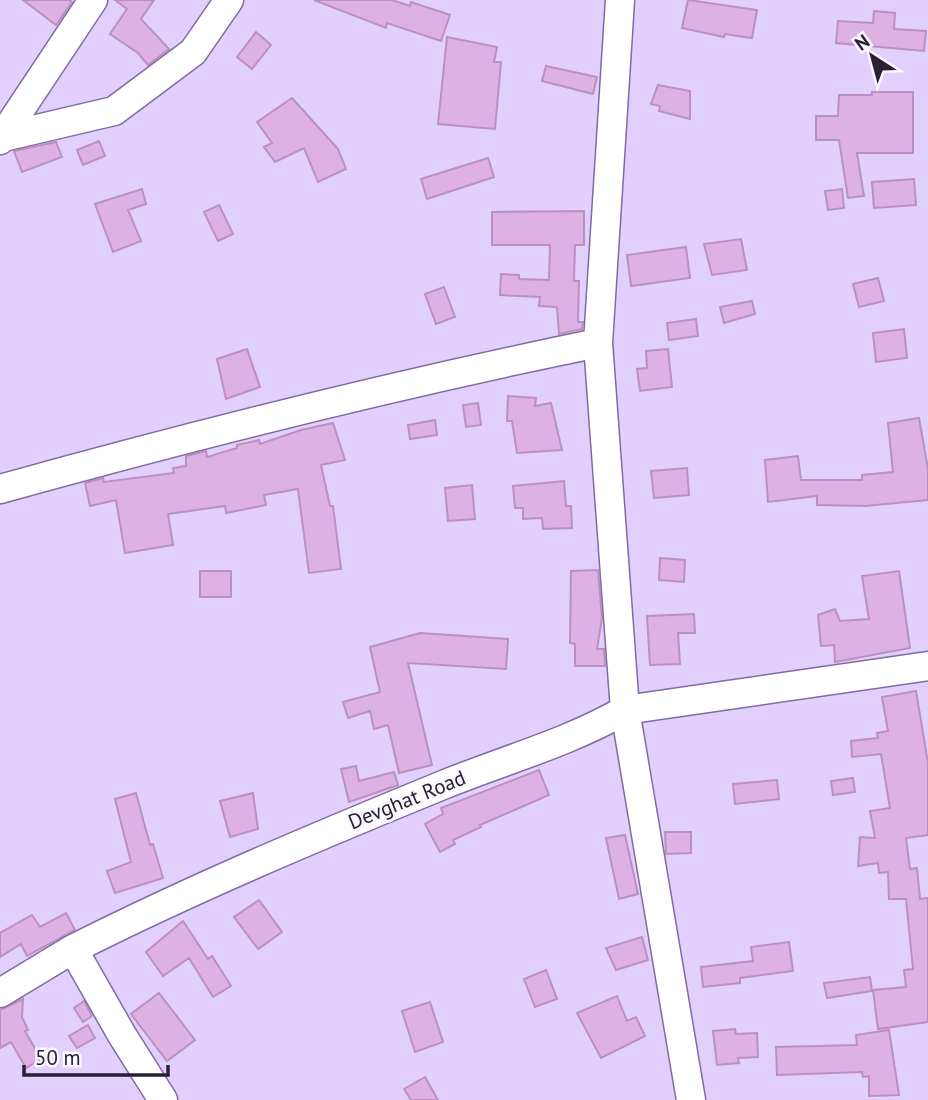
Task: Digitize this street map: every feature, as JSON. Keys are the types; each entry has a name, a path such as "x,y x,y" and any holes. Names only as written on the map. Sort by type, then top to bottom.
{"street":[{"path":"1,139 93,0"},
{"path":"1,139 114,111 193,52 229,0"},
{"path":"620,0 598,343 625,710 691,1100"},
{"path":"0,489 170,442 486,366 598,343"},
{"name":"Devghat Road","path":"0,993 73,949 263,859 492,765 593,729 625,710 663,702 928,666"},
{"path":"73,949 163,1100"}],"building":[{"path":"23,0 69,0 72,2 56,25"},
{"path":"115,0 154,0 141,19 169,49 148,65 138,53 110,34 127,9"},
{"path":"314,0 392,0 410,6 411,2 450,15 441,41 387,23 386,28"},
{"path":"688,0 757,10 752,38 725,34 724,37 682,28"},
{"path":"874,11 895,13 894,29 926,31 924,51 836,43 838,21 873,23"},
{"path":"256,32 271,45 252,69 237,57"},
{"path":"447,37 497,47 494,62 501,62 495,129 438,124"},
{"path":"546,66 597,77 593,94 542,81"},
{"path":"658,85 690,91 690,119 659,111 660,106 651,104"},
{"path":"872,92 913,92 913,153 857,153 864,196 848,198 839,140 816,140 816,116 838,116 839,95 872,95"},
{"path":"292,98 338,149 346,169 318,182 304,148 275,162 264,147 272,143 257,122"},
{"path":"99,141 105,156 83,165 77,150"},
{"path":"56,142 62,157 22,172 14,151"},
{"path":"488,158 494,177 427,199 421,179"},
{"path":"914,179 916,205 874,208 872,182"},
{"path":"142,189 146,204 128,210 141,241 113,252 95,204"},
{"path":"842,189 844,208 828,210 825,191"},
{"path":"219,205 233,234 218,241 204,212"},
{"path":"584,211 584,245 575,245 574,281 579,281 578,322 583,322 582,329 559,334 557,307 539,306 540,297 500,295 501,274 519,275 519,279 549,280 550,245 492,245 492,212"},
{"path":"741,239 747,270 712,275 704,244"},
{"path":"686,247 690,278 631,286 627,255"},
{"path":"878,278 884,301 859,307 853,284"},
{"path":"444,287 455,317 436,324 425,294"},
{"path":"752,301 755,314 724,323 720,307"},
{"path":"696,319 698,336 669,340 667,323"},
{"path":"904,329 907,358 876,362 873,333"},
{"path":"247,349 260,387 226,399 217,359"},
{"path":"668,349 672,387 640,391 637,369 647,368 646,351"},
{"path":"508,396 536,398 535,406 551,403 562,450 517,453 512,421 507,421"},
{"path":"478,403 481,425 466,427 463,405"},
{"path":"919,418 928,469 928,500 865,506 817,505 817,496 768,502 765,460 798,456 801,480 862,480 862,475 893,472 888,423"},
{"path":"435,420 437,435 410,439 408,425"},
{"path":"333,423 345,460 321,465 330,506 333,506 341,569 309,573 298,489 264,495 266,505 226,513 225,506 168,514 173,545 125,553 116,500 90,506 85,483 103,478 104,482 174,473 173,468 186,466 186,456 206,451 207,457 237,448 237,445 259,440 260,444 301,430"},
{"path":"687,468 689,495 654,498 651,471"},
{"path":"564,481 566,506 571,506 572,528 543,529 542,518 523,519 523,508 515,508 513,486"},
{"path":"472,485 475,519 448,521 445,488"},
{"path":"660,558 685,560 684,582 659,580"},
{"path":"598,570 602,618 597,649 604,649 605,666 575,666 575,644 570,643 571,571"},
{"path":"200,571 231,571 231,597 200,597"},
{"path":"899,571 910,648 835,662 834,645 821,646 818,615 835,609 840,621 869,619 862,576"},
{"path":"694,614 695,633 678,633 680,664 650,665 647,616"},
{"path":"420,633 508,639 506,669 408,663 432,765 399,773 388,725 374,729 370,711 348,718 343,702 380,692 370,647"},
{"path":"916,691 928,763 928,835 906,838 910,869 917,868 920,899 928,898 928,1022 878,1029 873,990 906,987 904,970 913,969 906,899 889,899 888,872 879,873 878,863 858,866 860,837 875,838 870,811 890,808 881,754 852,757 851,741 878,738 877,733 888,731 882,697"},
{"path":"356,766 359,781 394,772 398,785 349,802 341,769"},
{"path":"539,770 549,795 480,825 481,827 453,840 455,844 440,852 425,824 443,814 441,808"},
{"path":"853,778 855,792 833,795 831,781"},
{"path":"777,780 779,799 735,804 733,784"},
{"path":"136,793 150,845 153,844 163,878 115,893 107,871 131,862 115,799"},
{"path":"253,793 258,829 230,837 220,801"},
{"path":"665,832 691,832 691,853 666,854"},
{"path":"625,835 638,894 619,899 606,838"},
{"path":"259,900 282,932 258,949 234,917"},
{"path":"66,913 75,930 27,956 21,944 0,957 0,933 32,915 40,927"},
{"path":"183,921 208,959 212,956 231,986 213,997 189,958 163,976 146,952"},
{"path":"642,937 648,960 616,970 606,948"},
{"path":"789,942 793,971 740,978 740,983 703,987 701,967 753,961 751,947"},
{"path":"546,970 557,999 535,1007 524,979"},
{"path":"870,977 872,991 827,998 824,983"},
{"path":"159,993 195,1040 167,1061 131,1014"},
{"path":"617,996 627,1021 636,1017 645,1036 601,1058 577,1013"},
{"path":"23,999 22,1017 28,1030 25,1031 41,1059 26,1068 11,1042 0,1048 0,1010"},
{"path":"84,1001 92,1016 83,1022 74,1008"},
{"path":"430,1002 443,1042 415,1052 402,1011"},
{"path":"88,1025 95,1038 77,1048 69,1036"},
{"path":"735,1029 736,1034 757,1033 758,1057 738,1058 739,1063 717,1065 713,1031"},
{"path":"889,1030 899,1095 869,1096 869,1076 863,1077 862,1072 777,1075 776,1047 857,1045 856,1035"},
{"path":"425,1077 438,1100 411,1100 404,1089"}]}
